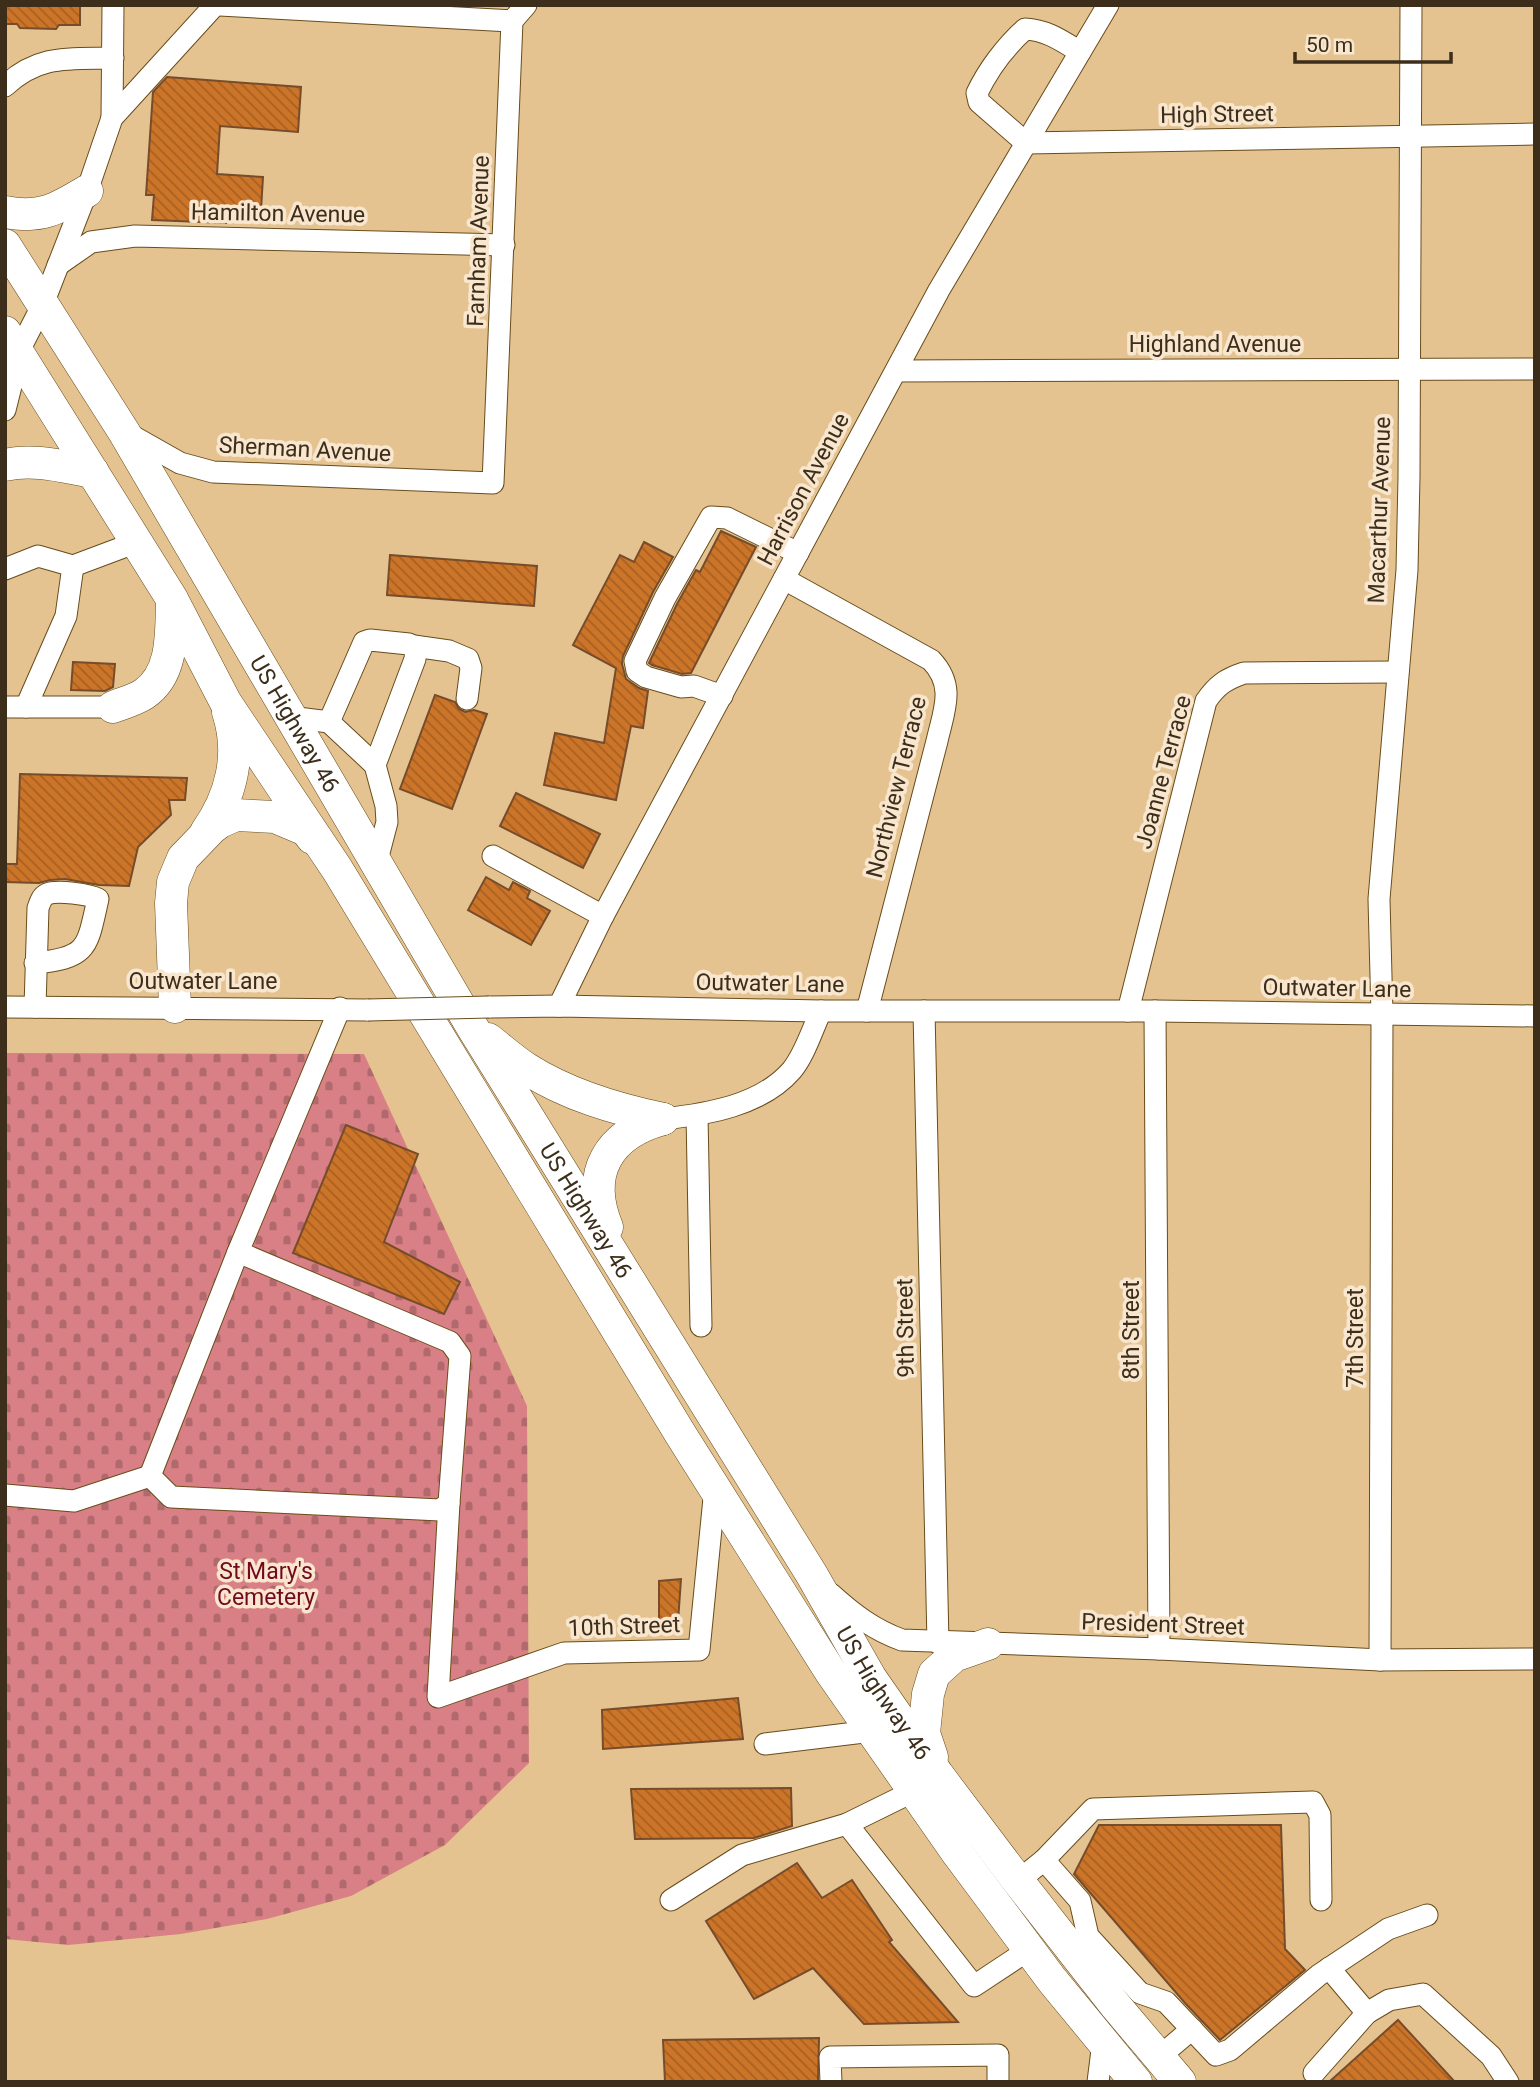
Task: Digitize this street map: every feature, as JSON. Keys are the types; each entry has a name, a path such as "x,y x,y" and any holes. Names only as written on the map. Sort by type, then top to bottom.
{"highway":[{"path":"5,212 24,216 44,213 87,191"},
{"name":"US Highway 46","path":"5,245 124,432 376,864 480,1016 624,1271 811,1575 870,1677 926,1783 1030,1949 1052,1980 1136,2082"},
{"name":"US Highway 46","path":"10,354 93,472 137,542 172,599 226,703 337,869 715,1488 830,1671 872,1731 926,1783 1117,1987 1158,2057 1180,2082"},
{"path":"5,465 17,462 46,464 93,472"},
{"path":"113,708 143,694 160,679 170,650 172,599"},
{"path":"201,839 218,813 231,780 234,741 226,703"},
{"path":"175,1007 171,903 173,882 183,858 220,822 236,816 275,817 306,830 337,869"},
{"path":"480,1016 526,1069 567,1090 616,1109 663,1119"},
{"path":"624,1271 600,1210 598,1189 602,1169 610,1151 623,1137 642,1125 663,1119"},
{"path":"926,1783 924,1733 928,1694 934,1674 954,1656 988,1644"}],"street":[{"path":"5,410 10,354 43,304 112,118 113,5"},
{"path":"112,118 215,5"},
{"path":"220,5 519,13"},
{"name":"Harrison Avenue","path":"559,1006 603,916 939,290 1108,5"},
{"name":"Macarthur Avenue","path":"1382,1015 1379,887 1406,570 1409,477 1411,5"},
{"name":"Farnham Avenue","path":"493,483 504,245 519,13"},
{"path":"1026,143 979,103 976,93 982,82 1014,39 1025,29 1046,33 1080,52"},
{"path":"5,86 16,75 48,60 113,58"},
{"name":"High Street","path":"1026,143 1535,134"},
{"name":"Hamilton Avenue","path":"58,265 91,242 135,236 504,245"},
{"name":"Highland Avenue","path":"896,371 1535,369"},
{"name":"Sherman Avenue","path":"124,432 180,463 213,472 493,483"},
{"path":"722,696 694,686 681,687 646,677 637,671 635,661 666,597 711,517 727,518 798,553"},
{"path":"5,569 38,556 73,566 137,542"},
{"path":"73,566 66,617 16,707 113,708"},
{"name":"Northview Terrace","path":"784,579 931,660 941,670 946,682 947,697 937,741 867,1011"},
{"path":"329,722 359,650 364,642 370,640 449,651 468,659 471,668 467,699"},
{"path":"375,765 415,659 414,646"},
{"name":"Joanne Terrace","path":"1128,1011 1206,701 1215,688 1227,678 1244,673 1398,672"},
{"path":"290,717 329,722 375,765 386,806 387,822 376,864"},
{"path":"493,856 603,916"},
{"path":"35,1007 36,963"},
{"name":"Outwater Lane","path":"5,1007 340,1008 480,1016 559,1006 821,1011 1155,1011 1535,1016"},
{"path":"150,1476 238,1252 340,1008"},
{"path":"663,1119 697,1115 759,1097 792,1069 821,1011"},
{"name":"9th Street","path":"924,1011 938,1643"},
{"name":"8th Street","path":"1155,1011 1159,1648"},
{"name":"7th Street","path":"1380,1660 1382,1015"},
{"path":"697,1115 701,1326"},
{"path":"150,1476 172,1497 440,1510 450,1503 460,1356 450,1342 238,1252"},
{"path":"5,1495 74,1501 150,1476"},
{"name":"10th Street","path":"450,1503 438,1697 564,1653 699,1650 715,1488"},
{"name":"President Street","path":"811,1575 850,1611 879,1631 902,1640 1159,1648 1380,1660 1535,1659"},
{"path":"765,1744 872,1731"},
{"path":"671,1900 742,1855 847,1824 926,1783"},
{"path":"1018,1881 1044,1860 1093,1809 1313,1801 1320,1815 1321,1900"},
{"path":"847,1824 974,1986 1030,1949"},
{"path":"1044,1860 1080,1901 1088,1936 1117,1987 1166,2002 1216,2055 1230,2050 1329,1968 1388,1929 1427,1915"},
{"path":"1329,1968 1367,2013"},
{"path":"1314,2073 1367,2013 1390,2000 1423,1994 1491,2056 1508,2082"},
{"path":"1158,2057 1192,2029"},
{"path":"1098,2082 1103,2042"},
{"path":"831,2082 830,2057 998,2055 998,2082"}],"green space":[{"name":"St Mary's Cemetery","path":"5,1053 364,1054 527,1406 529,1763 445,1845 351,1896 267,1919 181,1934 68,1945 5,1939"}],"building":[{"path":"5,5 80,5 80,25 59,25 56,29 20,28 17,24 5,24"},
{"path":"167,77 301,87 298,132 220,126 217,174 263,177 261,210 228,208 226,223 152,220 154,195 146,195 153,92"},
{"path":"721,531 756,547 691,673 682,674 652,665 649,663 677,604 696,570 700,572"},
{"path":"644,542 673,557 623,656 626,679 648,691 643,728 631,726 616,800 544,785 555,733 604,743 616,668 573,645 620,555 634,562"},
{"path":"390,555 537,566 534,606 387,595"},
{"path":"73,662 115,664 113,687 105,691 71,690"},
{"path":"435,695 455,702 459,709 465,712 474,710 487,714 452,809 400,789"},
{"path":"20,774 187,778 185,800 169,800 171,815 138,847 129,886 99,885 65,879 39,883 5,882 5,864 17,864"},
{"path":"516,793 600,834 583,868 500,826"},
{"path":"486,877 509,890 513,882 530,891 527,898 550,911 531,945 468,910"},
{"path":"346,1125 418,1154 384,1242 460,1282 444,1314 293,1253"},
{"path":"681,1579 678,1622 659,1621 659,1581"},
{"path":"738,1698 743,1739 603,1749 602,1710"},
{"path":"791,1788 792,1826 754,1838 635,1839 631,1789"},
{"path":"1099,1825 1281,1825 1285,1949 1305,1970 1220,2040 1074,1874"},
{"path":"797,1863 822,1898 852,1880 892,1940 889,1942 958,2022 864,2024 813,1968 754,1999 706,1921"},
{"path":"1398,2020 1455,2082 1329,2082"},
{"path":"819,2038 818,2082 665,2082 663,2040"}]}
